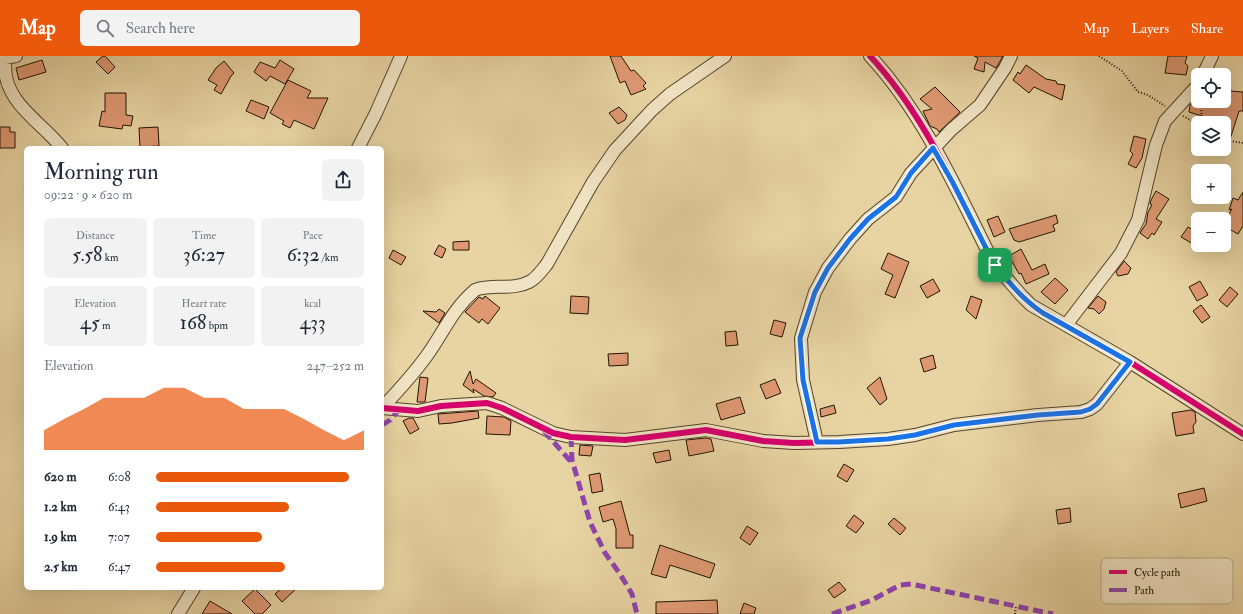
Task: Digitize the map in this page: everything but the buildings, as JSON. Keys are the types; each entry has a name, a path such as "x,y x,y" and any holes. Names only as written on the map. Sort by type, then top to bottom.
{"street":[{"path":"359,146 376,113 401,56"},
{"path":"384,406 413,374 428,353 452,313 475,290 520,285 529,282 537,276 550,259 594,182 615,150 652,110 670,94 725,56"},
{"path":"870,56 900,92 953,183 995,265 1021,295 1031,305 1130,362 1243,434"},
{"path":"817,442 803,380 800,338 815,292 828,268 850,239 868,219 896,197 911,173 933,148 980,105 1005,68 1011,56"},
{"path":"1206,68 1212,56"},
{"path":"7,57 6,76 14,95 26,111 60,146"},
{"path":"1066,325 1121,253 1138,220 1156,145 1165,121 1191,93"},
{"path":"384,408 418,411 441,406 487,403 502,408 553,433 571,437 597,439 625,440 706,430 763,441 794,443 888,439 915,435 961,424 1038,415 1081,412 1090,409 1097,404 1130,362"},
{"path":"180,613 193,590"}],"path":[{"path":"1099,56 1122,71 1138,92 1148,95 1173,112 1191,121"},
{"path":"1231,141 1243,143"},
{"path":"1015,614 1016,607"}],"marked path":[{"path":"384,424 390,420 399,410"},
{"path":"544,431 573,464"},
{"path":"571,437 572,460 590,522 605,553 632,594 637,614"},
{"path":"832,614 872,600 900,585 911,584 1053,614"}],"cycle path":[{"path":"870,56 889,78 922,125 950,176 995,265 1021,295 1031,305 1130,362 1243,434"},
{"path":"384,408 418,411 441,406 487,403 502,408 553,433 571,437 625,440 706,430 763,441 794,443 888,439 915,435 954,425 1038,415 1081,412 1090,409 1097,404 1130,362"}],"route":[{"path":"933,148 953,183 995,265 1031,305 1130,362 1097,404 1090,409 1081,412 1038,415 954,425 915,435 888,439 817,442 803,380 800,338 815,292 828,268 850,239 868,219 896,197 911,173 933,148"}]}
